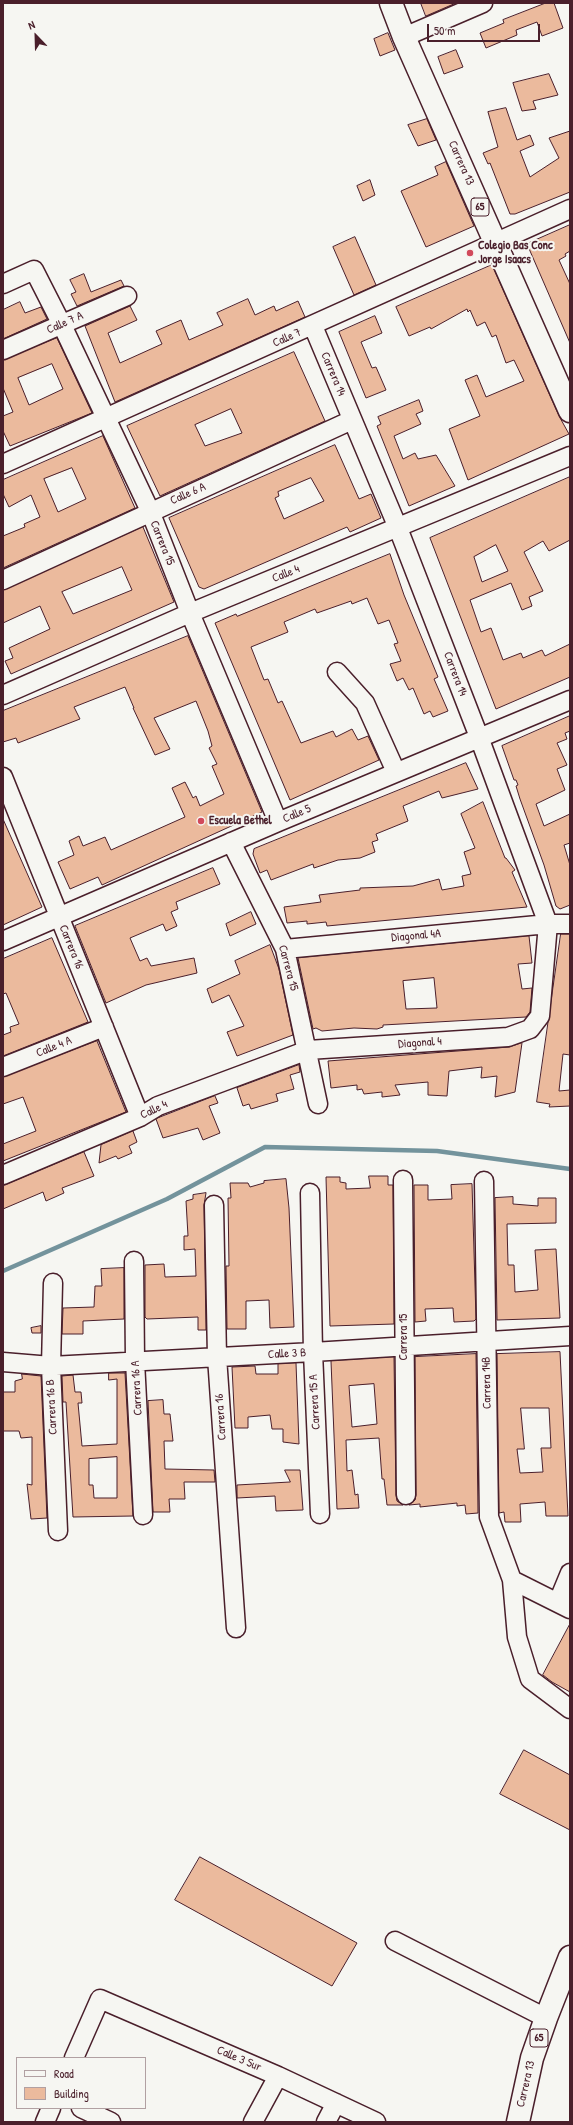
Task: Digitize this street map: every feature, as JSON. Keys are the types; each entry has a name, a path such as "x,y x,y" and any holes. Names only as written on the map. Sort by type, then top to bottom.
{"main road":[{"name":"Carrera 13","path":"391,3 404,37 570,411"},
{"name":"Carrera 13","path":"518,2122 532,2058 570,1957"}],"street":[{"path":"404,37 483,3"},
{"name":"Calle 7","path":"3,464 313,326 570,209"},
{"name":"Carrera 15","path":"3,284 34,270 62,325 150,511 190,613 278,822"},
{"name":"Calle 7 A","path":"3,350 127,296"},
{"name":"Carrera 14","path":"313,326 398,528 480,738 548,924 540,1016 530,1029"},
{"name":"Calle 6 A","path":"3,580 150,511 352,420"},
{"name":"Calle 4","path":"3,694 190,613 570,456"},
{"path":"337,672 365,703 396,772"},
{"name":"Calle 5","path":"3,941 278,822 570,700"},
{"name":"Carrera 16","path":"3,777 140,1117"},
{"name":"Carrera 15","path":"232,842 285,949 308,1050 318,1104"},
{"path":"548,924 570,924"},
{"name":"Diagonal 4A","path":"285,949 548,924"},
{"name":"Calle 4 A","path":"3,1067 104,1027"},
{"name":"Diagonal 4","path":"308,1050 508,1037 530,1029"},
{"name":"Calle 4","path":"3,1175 140,1117 158,1106 308,1050"},
{"name":"Carrera 15","path":"403,1180 406,1495"},
{"name":"Carrera 14B","path":"484,1181 489,1517 512,1580 517,1636 530,1679 570,1709"},
{"name":"Carrera 15 A","path":"310,1193 313,1352 320,1514"},
{"name":"Carrera 16","path":"214,1205 217,1357 236,1628"},
{"name":"Carrera 16 A","path":"134,1261 135,1361 143,1515"},
{"name":"Carrera 16 B","path":"53,1283 51,1366 58,1531"},
{"name":"Calle 3 B","path":"3,1362 51,1366 570,1336"},
{"path":"512,1580 564,1606 570,1573"},
{"path":"395,1941 546,2018"},
{"name":"Calle 3 Sur","path":"74,2057 100,1999 278,2076 376,2122"},
{"path":"253,2122 278,2076"},
{"path":"326,2122 336,2103"},
{"path":"45,2122 51,2109"},
{"path":"82,2109 111,2122"}],"building":[{"path":"421,3 456,3 426,16"},
{"path":"546,3 554,3 563,28 542,36 537,22 516,30 517,35 486,48 480,33 504,23 503,20"},
{"path":"388,33 395,50 380,56 374,39"},
{"path":"456,50 463,67 444,74 438,57"},
{"path":"549,74 558,95 533,101 536,109 522,111 513,83"},
{"path":"506,108 517,140 530,135 534,145 520,151 530,177 559,158 549,138 570,131 570,192 515,214 510,214 490,163 488,164 483,153 498,147 488,112"},
{"path":"427,119 436,140 418,146 408,125"},
{"path":"446,162 474,226 426,247 401,191 438,175 435,167"},
{"path":"370,180 375,195 363,201 357,186"},
{"path":"570,225 570,251 565,254 566,256 559,260 570,284 570,343 527,244"},
{"path":"355,237 376,285 354,295 333,247"},
{"path":"492,265 559,416 569,434 468,480 449,429 480,416 465,380 477,375 486,397 524,381 514,360 506,363 496,335 492,337 485,322 477,326 470,310 468,312 467,309 431,329 430,327 409,336 396,307"},
{"path":"84,274 91,292 121,280 124,286 77,306 71,294 76,292 70,280"},
{"path":"248,299 255,315 274,306 276,311 298,301 305,317 115,402 85,326 130,306 137,320 108,333 120,363 162,344 156,331 181,320 189,340 223,325 217,313"},
{"path":"20,302 25,313 41,307 47,319 3,339 3,310"},
{"path":"375,316 382,333 361,342 372,368 376,367 386,390 366,398 339,332"},
{"path":"57,338 92,413 10,446 3,431 3,416 13,412 3,388 3,360","holes":["52,364 63,389 29,405 18,378"]},
{"path":"294,352 325,421 160,496 127,426","holes":["231,409 242,433 205,446 195,425"]},
{"path":"419,400 423,411 416,414 421,424 394,436 403,459 415,453 418,459 436,455 455,486 409,506 377,426 381,424 378,417"},
{"path":"103,436 135,508 3,568 3,536 25,527 24,524 40,517 31,495 9,507 3,494 3,480","holes":["72,468 86,499 58,512 44,479"]},
{"path":"335,445 359,499 371,494 381,518 350,532 347,527 204,589 199,587 169,518","holes":["311,478 324,501 284,519 275,498 279,496 278,492"]},
{"path":"570,477 570,540 549,551 543,541 524,552 543,591 529,597 532,606 522,610 511,583 470,600 481,632 491,628 503,660 521,653 523,658 542,650 545,656 570,644 570,677 496,709 430,538","holes":["496,545 508,571 482,582 474,557"]},
{"path":"143,527 174,602 11,674 5,661 13,658 9,648 50,629 40,606 3,623 3,590","holes":["122,567 132,590 73,614 62,592"]},
{"path":"390,554 404,595 438,677 434,679 448,711 433,717 430,711 424,714 413,688 409,690 403,678 397,681 390,664 401,661 394,644 398,643 389,620 378,624 367,598 352,604 351,601 317,613 315,609 284,622 288,632 251,647 264,680 268,679 278,703 282,701 301,743 333,731 336,737 352,729 358,740 368,736 379,760 290,800 215,623 236,614 237,616"},
{"path":"188,636 262,812 102,885 98,877 70,889 58,862 74,855 69,841 79,836 83,846 105,837 111,850 185,817 172,788 185,782 193,798 196,796 200,806 224,794 212,766 217,764 209,748 212,746 208,731 196,701 154,718 170,749 155,755 125,687 74,707 80,719 18,743 16,738 3,742 3,711"},
{"path":"570,716 570,731 565,733 567,739 557,743 567,765 557,769 565,790 536,804 544,826 570,814 570,843 564,845 570,865 570,905 560,909 556,906 544,865 520,799 516,786 518,785 516,780 514,780 502,746"},
{"path":"466,763 478,789 442,798 439,791 403,806 408,821 376,834 378,840 372,842 375,852 360,858 338,860 314,868 313,864 271,880 267,870 260,873 253,854 254,849"},
{"path":"483,802 505,858 515,870 512,872 527,907 327,926 326,922 307,924 307,921 287,923 284,907 321,902 319,895 360,890 360,888 413,886 439,879 442,890 464,886 462,876 471,874 464,852 475,848 461,814"},
{"path":"3,819 42,907 3,925"},
{"path":"213,868 220,884 176,902 178,909 171,912 177,926 166,931 163,924 130,938 140,961 147,958 151,966 194,958 197,973 146,985 106,1003 75,926"},
{"path":"251,912 256,924 230,936 226,924"},
{"path":"561,934 570,934 570,1055 563,1054 559,1091 570,1090 570,1106 549,1107 550,1104 537,1102"},
{"path":"529,936 532,963 518,964 522,989 532,988 530,1012 526,1017 383,1025 383,1027 377,1029 354,1028 322,1031 316,1028 313,1029 298,958","holes":["434,978 437,1008 406,1009 403,981"]},
{"path":"52,938 88,1022 3,1056 3,1035 11,1032 10,1027 19,1024 6,993 3,994 3,959"},
{"path":"270,945 279,969 293,1035 237,1056 227,1032 244,1026 229,995 212,1003 207,989 240,974 235,961"},
{"path":"97,1041 126,1112 3,1161 3,1144 36,1131 23,1097 3,1104 3,1077"},
{"path":"522,1043 515,1092 495,1097 497,1076 481,1078 482,1067 449,1071 447,1096 428,1095 428,1082 395,1085 400,1095 382,1097 382,1092 364,1094 362,1089 357,1090 357,1085 331,1088 328,1061 509,1047"},
{"path":"299,1065 300,1072 290,1075 294,1089 276,1094 278,1101 251,1109 249,1104 243,1106 237,1088"},
{"path":"215,1096 218,1103 209,1106 220,1133 203,1140 198,1128 163,1138 156,1119"},
{"path":"133,1131 137,1142 129,1146 132,1153 118,1159 116,1156 99,1163 101,1145"},
{"path":"84,1152 94,1176 62,1188 64,1193 46,1201 43,1192 3,1209 3,1186"},
{"path":"369,1176 388,1176 388,1185 393,1185 394,1324 330,1326 326,1177 340,1177 340,1182 346,1183 346,1189 370,1188"},
{"path":"286,1179 289,1208 294,1327 270,1328 269,1300 246,1301 246,1329 227,1329 226,1266 229,1266 228,1198 231,1198 230,1183 248,1183 250,1187 264,1183 264,1181"},
{"path":"472,1184 476,1319 474,1321 454,1322 453,1308 425,1309 426,1321 415,1322 414,1185 428,1185 428,1200 452,1199 451,1185"},
{"path":"206,1193 204,1205 206,1330 198,1330 198,1317 147,1319 145,1317 145,1265 164,1264 165,1277 196,1276 195,1249 184,1250 184,1236 188,1236 186,1201 193,1199 193,1195"},
{"path":"513,1197 513,1204 538,1206 538,1198 556,1198 556,1223 507,1224 508,1265 514,1265 515,1292 538,1290 535,1250 556,1249 560,1318 497,1320 495,1198"},
{"path":"124,1268 124,1319 83,1321 83,1334 62,1334 63,1308 94,1307 95,1286 102,1286 101,1269"},
{"path":"41,1326 41,1333 32,1333 31,1328"},
{"path":"560,1352 568,1516 546,1516 545,1502 520,1504 521,1522 505,1522 504,1512 499,1513 497,1354","holes":["521,1408 549,1408 551,1448 541,1448 543,1472 520,1473 517,1449 524,1449"]},
{"path":"476,1354 478,1513 466,1514 465,1505 457,1506 457,1503 420,1507 420,1504 409,1505 415,1500 416,1495 415,1357"},
{"path":"394,1357 396,1495 397,1501 403,1505 387,1505 384,1479 382,1479 379,1438 346,1440 347,1471 352,1470 355,1495 358,1494 359,1508 337,1509 331,1361","holes":["374,1384 377,1424 352,1427 349,1386"]},
{"path":"296,1363 299,1444 283,1442 283,1429 272,1429 270,1415 248,1417 248,1428 235,1428 232,1367 255,1366 256,1374 278,1374 278,1364"},
{"path":"109,1373 125,1373 133,1516 73,1517 66,1402 63,1402 62,1376 73,1375 75,1392 81,1392 82,1403 78,1403 82,1446 117,1444 117,1379 109,1380","holes":["117,1457 117,1498 94,1498 93,1485 89,1485 89,1459"]},
{"path":"22,1374 41,1376 47,1518 31,1519 27,1484 32,1485 32,1437 21,1438 19,1431 3,1431 3,1392 15,1392 15,1381 22,1379"},
{"path":"163,1400 164,1414 170,1414 173,1441 164,1441 165,1469 214,1470 215,1482 184,1482 185,1499 169,1499 170,1512 153,1512 148,1401"},
{"path":"285,1470 300,1470 303,1510 276,1511 275,1496 237,1498 237,1485 290,1482"},
{"path":"570,1624 570,1692 543,1675"},
{"path":"524,1750 570,1775 570,1830 500,1794"},
{"path":"200,1857 357,1943 332,1986 175,1900"}],"waterway":[{"path":"3,1271 167,1199 265,1147 437,1151 570,1169"}],"place":[{"name":"Colegio Bas Conc Jorge Isaacs","path":"470,253"},
{"name":"Escuela Bethel","path":"201,821"}]}
